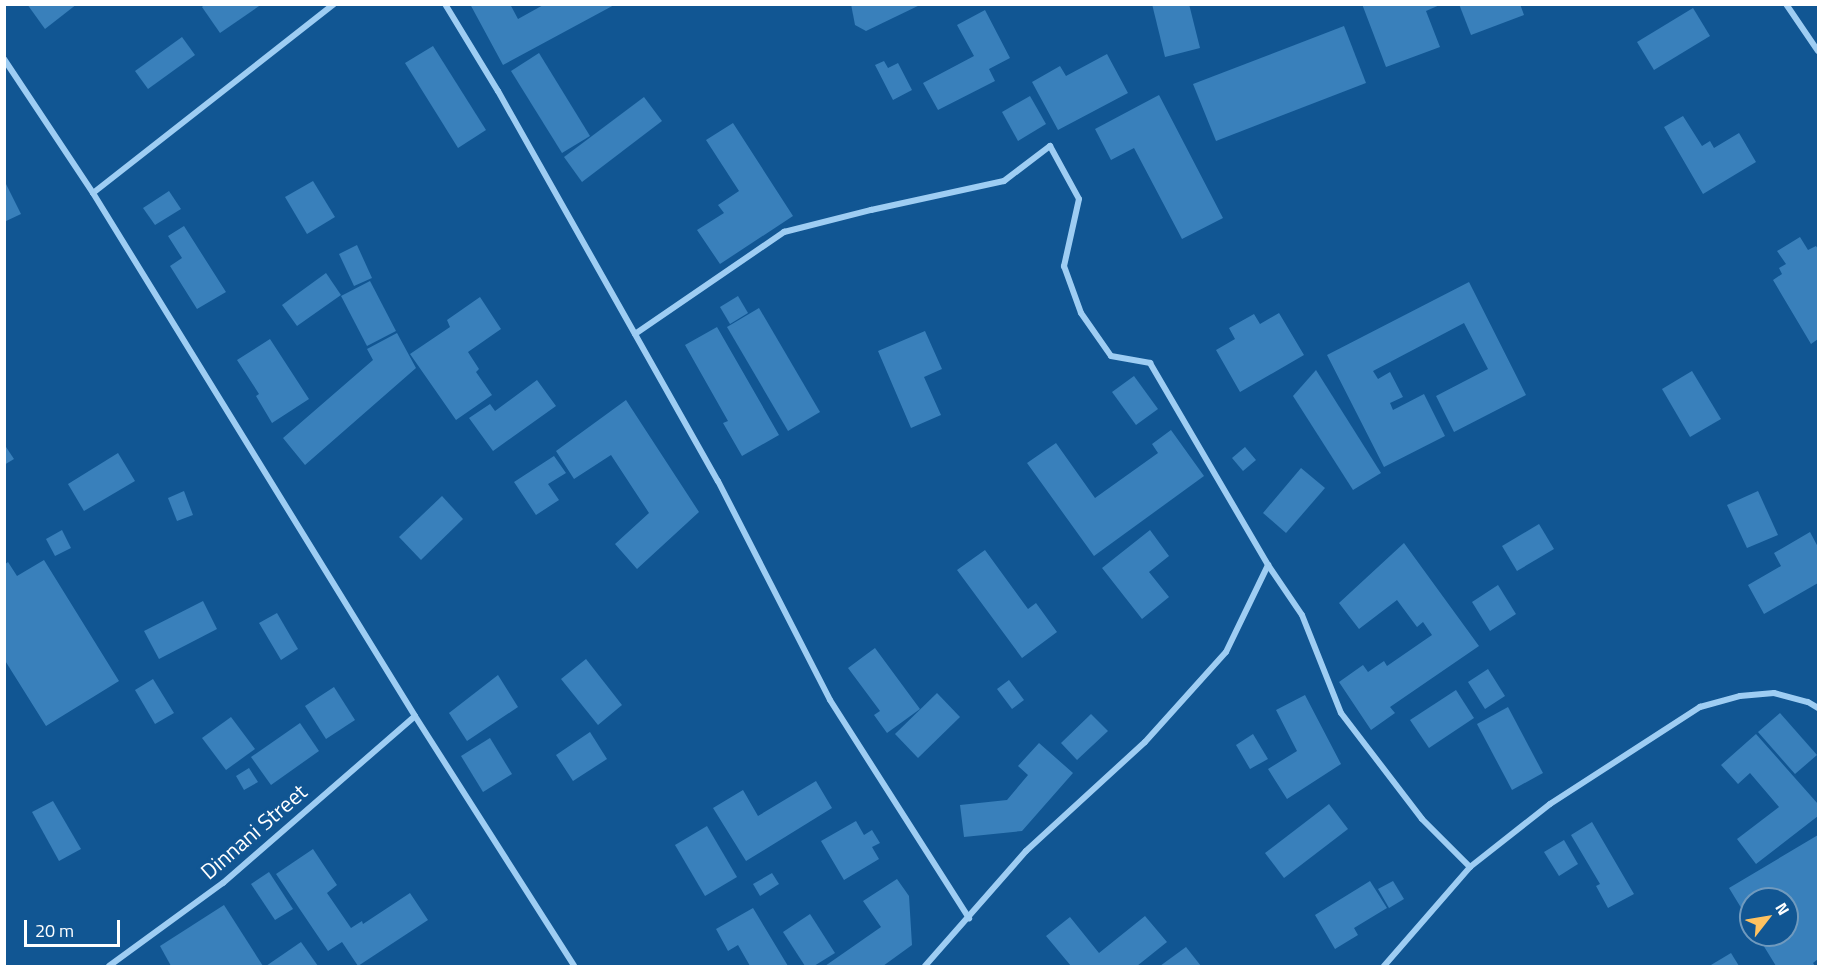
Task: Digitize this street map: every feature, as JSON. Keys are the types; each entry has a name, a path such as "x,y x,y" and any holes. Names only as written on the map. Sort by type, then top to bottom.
{"street":[{"path":"93,193 334,4"},
{"path":"445,4 498,91 718,481 830,700 969,918"},
{"path":"1786,4 1818,51"},
{"path":"4,58 93,193 415,716 574,966"},
{"path":"635,334 784,232 1004,181 1050,146 1080,199 1064,266 1081,313 1111,357 1150,363 1268,565 1302,615 1341,713 1422,819 1470,867"},
{"path":"925,966 1026,850 1145,742 1226,652 1268,565"},
{"path":"1384,966 1470,867 1550,804 1700,707 1740,696 1773,693 1808,702 1818,708"},
{"name":"Dinnani Street","path":"109,966 223,883 415,716"}],"building":[{"path":"27,4 77,4 45,29"},
{"path":"205,4 262,4 220,33 202,7"},
{"path":"470,4 510,4 518,19 545,4 616,4 503,65"},
{"path":"851,4 922,4 866,31 855,25"},
{"path":"1152,4 1189,4 1200,48 1165,57"},
{"path":"1362,4 1442,4 1426,11 1440,47 1386,67"},
{"path":"1459,4 1520,4 1524,15 1471,35"},
{"path":"1693,8 1710,36 1654,70 1637,42"},
{"path":"985,10 1010,58 989,69 995,81 938,110 923,83 974,56 957,25"},
{"path":"1344,26 1366,83 1216,141 1193,84"},
{"path":"182,37 195,55 148,89 135,71"},
{"path":"433,46 486,130 458,148 405,63"},
{"path":"539,53 590,136 562,153 511,71"},
{"path":"1107,54 1128,93 1058,130 1032,82 1060,66 1066,76"},
{"path":"884,61 888,68 898,63 912,90 893,100 875,65"},
{"path":"1159,95 1223,218 1182,239 1134,148 1111,160 1095,129"},
{"path":"1030,96 1046,124 1018,141 1002,112"},
{"path":"644,97 662,121 582,182 564,157"},
{"path":"1683,116 1702,146 1710,141 1714,148 1739,133 1756,162 1703,194 1664,127"},
{"path":"733,123 793,216 720,264 697,230 724,213 718,205 739,191 706,140"},
{"path":"4,180 21,214 4,222"},
{"path":"313,181 335,217 307,234 285,197"},
{"path":"169,191 181,209 155,225 143,208"},
{"path":"184,226 226,292 197,309 170,266 182,258 168,236"},
{"path":"1800,237 1808,250 1816,246 1818,249 1818,339 1811,344 1773,280 1782,274 1779,268 1786,264 1777,251"},
{"path":"357,245 372,278 354,286 339,254"},
{"path":"326,273 341,295 297,326 282,305"},
{"path":"370,281 396,331 367,346 341,296"},
{"path":"1469,282 1526,395 1454,432 1436,396 1488,369 1464,323 1373,371 1378,379 1390,372 1403,397 1390,403 1393,410 1424,394 1445,436 1384,467 1327,355"},
{"path":"738,296 748,313 730,324 720,307"},
{"path":"480,297 501,329 468,352 479,369 476,372 492,395 456,420 410,354 450,327 447,320"},
{"path":"759,308 820,412 788,431 727,327"},
{"path":"1279,313 1304,355 1240,392 1216,350 1235,339 1229,328 1254,314 1260,324"},
{"path":"717,327 779,435 742,456 723,423 728,421 685,345"},
{"path":"925,331 942,369 924,377 941,415 911,428 878,351"},
{"path":"397,333 416,368 305,465 283,438 373,360 367,349"},
{"path":"270,339 309,399 272,423 256,396 259,394 237,360"},
{"path":"1316,370 1381,473 1353,490 1293,396"},
{"path":"1692,371 1721,419 1690,437 1662,389"},
{"path":"1134,376 1158,409 1136,425 1112,392"},
{"path":"537,380 556,406 493,451 469,418 490,404 495,411"},
{"path":"626,400 699,512 637,569 615,544 649,513 611,455 574,479 556,451"},
{"path":"1171,430 1204,476 1094,556 1027,463 1056,443 1095,498 1158,453 1152,444"},
{"path":"4,444 14,459 4,465"},
{"path":"1245,447 1256,460 1243,471 1232,458"},
{"path":"118,453 135,481 84,511 68,484"},
{"path":"554,456 566,473 548,484 559,500 536,515 514,482"},
{"path":"1301,468 1325,488 1286,533 1263,513"},
{"path":"184,491 193,515 177,521 168,498"},
{"path":"1758,491 1778,535 1747,548 1727,505"},
{"path":"442,496 463,519 421,560 399,537"},
{"path":"1539,524 1554,549 1517,571 1502,546"},
{"path":"62,530 71,548 55,556 46,539"},
{"path":"1150,530 1169,556 1149,572 1169,597 1142,619 1102,568"},
{"path":"1810,532 1818,547 1818,583 1764,614 1748,585 1781,566 1774,553"},
{"path":"1404,543 1479,646 1390,707 1395,713 1371,730 1339,682 1363,665 1368,672 1384,661 1387,666 1432,635 1423,622 1417,627 1397,600 1359,629 1339,603"},
{"path":"985,550 1028,609 1036,603 1057,632 1022,658 957,570"},
{"path":"44,560 119,681 46,726 4,659 4,565 8,562 17,576"},
{"path":"1498,585 1516,614 1490,631 1472,602"},
{"path":"203,601 217,629 159,659 144,631"},
{"path":"277,613 298,649 281,660 259,623"},
{"path":"875,648 920,709 887,733 874,715 880,711 848,668"},
{"path":"586,659 622,705 598,725 561,679"},
{"path":"1488,669 1505,696 1485,709 1468,682"},
{"path":"498,675 518,707 467,741 449,713"},
{"path":"153,679 174,713 155,724 135,690"},
{"path":"1009,680 1024,700 1012,709 997,689"},
{"path":"334,687 355,720 326,739 305,706"},
{"path":"1456,690 1474,718 1429,748 1410,720"},
{"path":"937,693 960,717 918,758 895,734"},
{"path":"1305,695 1341,764 1287,799 1268,769 1297,751 1276,710"},
{"path":"1508,707 1543,773 1512,790 1477,724"},
{"path":"1780,713 1817,755 1795,774 1758,732"},
{"path":"1091,714 1108,731 1077,760 1061,743"},
{"path":"231,717 255,749 226,770 202,738"},
{"path":"300,723 319,751 271,785 251,757"},
{"path":"590,732 607,759 573,781 556,755"},
{"path":"1253,734 1268,759 1250,769 1236,745"},
{"path":"1756,734 1818,804 1818,816 1756,864 1737,839 1779,807 1750,773 1738,784 1721,765"},
{"path":"490,738 512,774 483,792 461,756"},
{"path":"1039,743 1073,773 1022,831 964,837 960,805 1007,800 1028,775 1018,766"},
{"path":"249,768 258,782 244,790 236,776"},
{"path":"816,781 832,808 746,861 713,808 743,790 758,816"},
{"path":"53,801 81,849 59,861 32,812"},
{"path":"1329,804 1348,829 1284,878 1265,853"},
{"path":"856,821 864,835 872,830 880,843 872,847 879,859 844,880 821,841"},
{"path":"1592,822 1634,894 1608,908 1596,886 1600,884 1571,835"},
{"path":"707,826 737,877 705,896 675,845"},
{"path":"1818,835 1818,959 1813,963 1815,966 1776,966 1764,947 1799,947 1799,887 1739,887 1739,904 1729,888"},
{"path":"1564,840 1578,864 1559,876 1544,852"},
{"path":"313,849 337,885 327,893 351,928 362,921 363,924 410,893 428,920 358,966 342,942 328,951 276,874"},
{"path":"269,872 293,909 275,920 251,884"},
{"path":"772,873 779,884 760,896 753,884"},
{"path":"897,879 909,896 912,945 883,966 825,966 881,927 863,901"},
{"path":"1370,881 1387,908 1354,928 1358,935 1335,949 1315,915"},
{"path":"1393,881 1404,899 1389,908 1378,889"},
{"path":"224,905 263,966 171,966 160,946"},
{"path":"753,908 788,966 750,966 738,945 728,951 716,929"},
{"path":"810,914 835,953 814,966 805,966 783,932"},
{"path":"1145,916 1167,942 1137,966 1071,966 1046,936 1070,917 1099,953"},
{"path":"301,942 318,966 266,966"},
{"path":"1186,947 1201,966 1160,966"},
{"path":"1731,953 1739,966 1711,965"}]}
